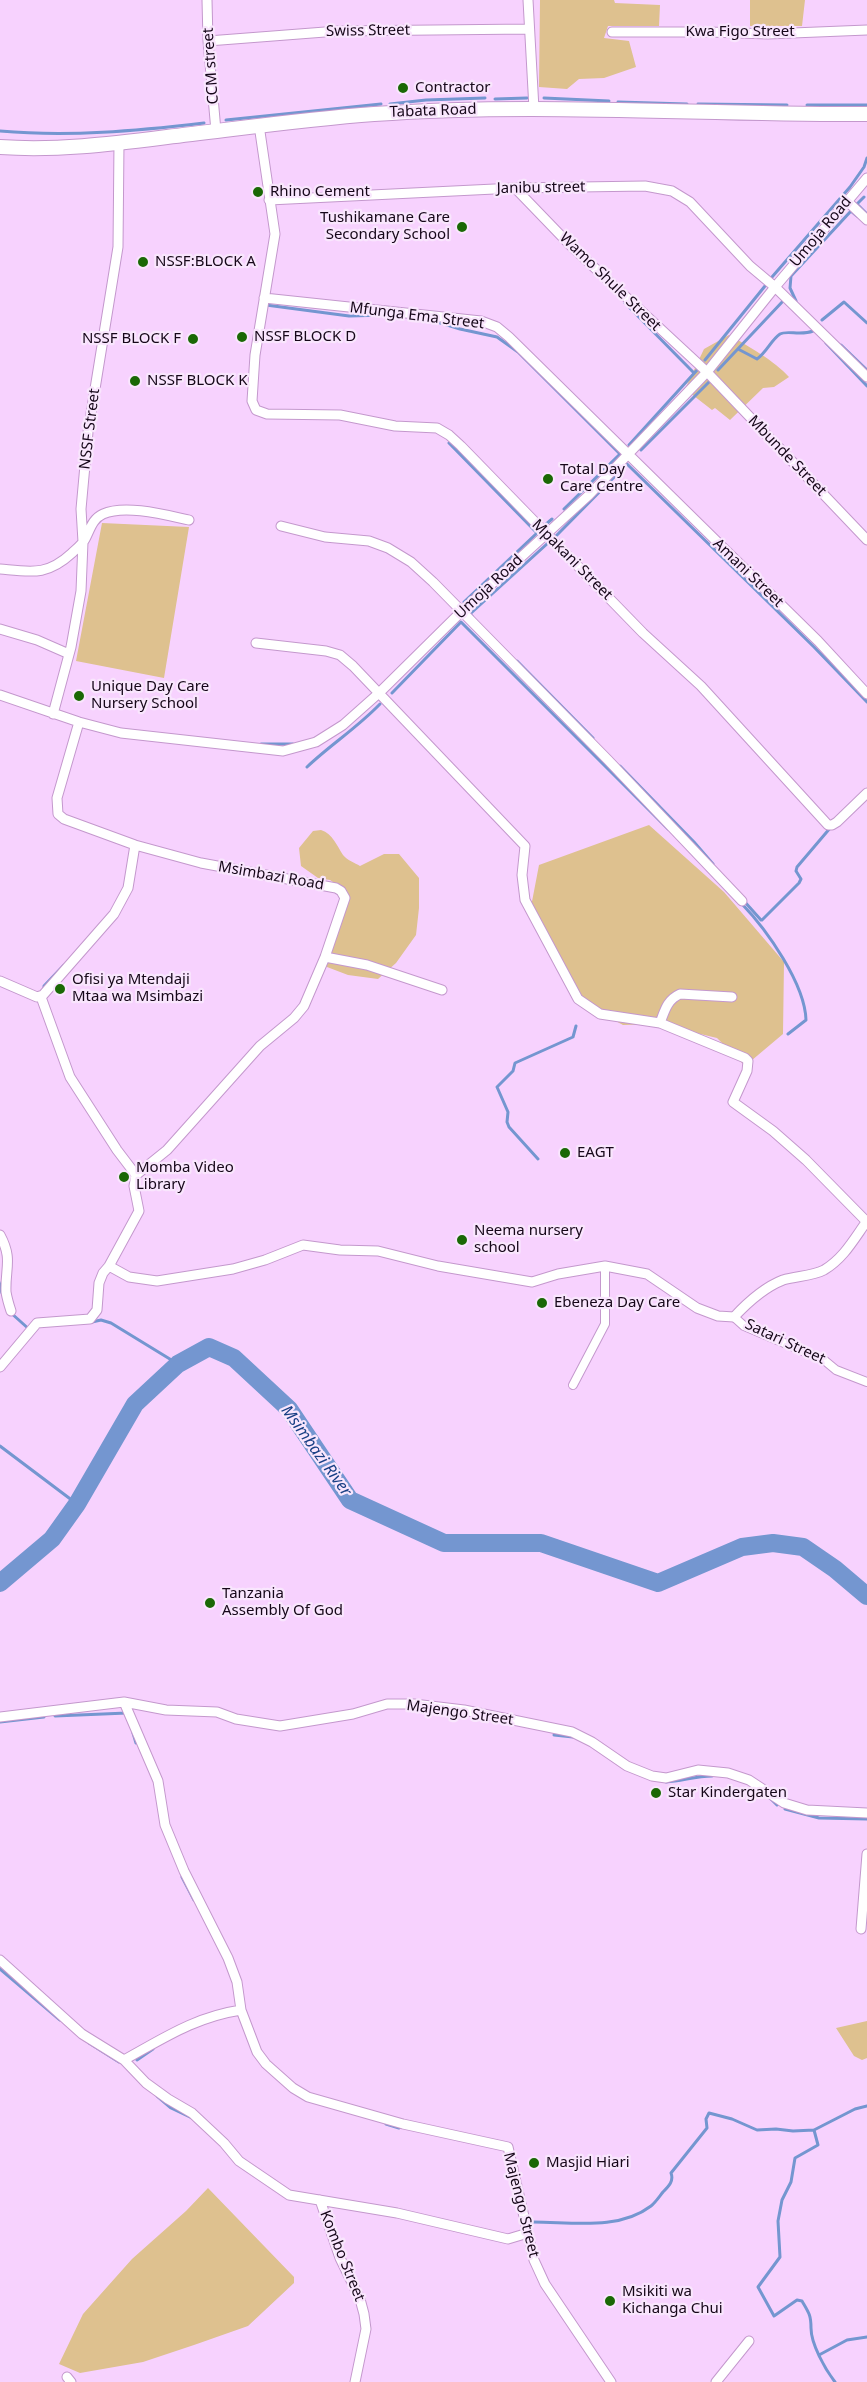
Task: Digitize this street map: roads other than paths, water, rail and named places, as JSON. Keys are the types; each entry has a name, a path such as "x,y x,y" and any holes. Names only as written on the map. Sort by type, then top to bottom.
{"main road":[{"name":"Tabata Road","path":"0,147 52,148 119,143 259,125 405,112 534,109 794,115 867,114"}],"street":[{"name":"CCM street","path":"207,0 208,41 216,131"},
{"path":"528,0 534,109"},
{"name":"Swiss Street","path":"208,41 338,31 529,29"},
{"name":"Kwa Figo Street","path":"612,33 768,34 867,30"},
{"path":"259,125 275,234 264,298"},
{"name":"NSSF Street","path":"53,714 69,654 81,591 83,542 81,509 88,432 118,247 119,143"},
{"name":"Umoja Road","path":"0,695 79,722 137,735 283,751 316,742 343,725 379,693 462,612 590,495 707,372 867,178"},
{"name":"Janibu street","path":"269,200 515,188 645,186 672,190 690,202 750,266 775,287 867,377"},
{"name":"Wamo Shule Street","path":"515,188 578,252 707,372"},
{"path":"847,201 867,220"},
{"name":"Mpakani Street","path":"264,298 255,355 252,401 256,410 267,414 340,415 395,426 441,430 461,446 643,633 701,686 828,825 832,825 867,793"},
{"name":"Mfunga Ema Street","path":"264,298 481,321 497,327 509,336 628,453"},
{"name":"Mbunde Street","path":"707,372 867,540"},
{"name":"Amani Street","path":"628,453 818,641 867,694"},
{"path":"0,569 40,573 49,570 83,542 93,522 99,516 112,511 141,512 189,520"},
{"path":"281,526 325,537 369,541 388,548 411,562 609,760 742,901"},
{"path":"0,629 37,640 69,654"},
{"path":"109,1266 129,1277 157,1281 233,1269 265,1260 303,1245 340,1250 378,1251 438,1266 532,1282 558,1274 605,1266 647,1274 697,1308 718,1316 734,1317 752,1300 781,1281 820,1272 831,1265 843,1255 867,1221 806,1160 773,1131 733,1102 747,1071 748,1061 715,1044 660,1023 600,1014 578,999 525,900 522,875 525,846 353,666 340,655 326,651 256,643"},
{"name":"Msimbazi Road","path":"79,722 57,798 58,814 64,819 135,845 201,863 321,885 341,891 345,898 325,957 304,1006 294,1018 260,1046 167,1150 136,1175"},
{"path":"41,997 114,914 128,888 135,845"},
{"path":"325,957 367,965 442,990"},
{"path":"0,981 41,997 70,1077 136,1175 134,1186 139,1211 99,1283 97,1310 90,1319 37,1323 0,1367"},
{"path":"660,1023 667,1003 680,994 732,997"},
{"path":"0,1234 7,1249 9,1268 6,1294 11,1311"},
{"path":"573,1385 605,1324 605,1266"},
{"name":"Satari Street","path":"734,1317 744,1326 824,1360 836,1370 867,1382"},
{"path":"124,1702 158,1781 165,1826 184,1871 228,1958 237,1982 242,2010 190,2023 124,2060"},
{"name":"Majengo Street","path":"0,1717 124,1702 166,1710 217,1712 236,1719 280,1726 353,1714 387,1704 414,1704 464,1710 572,1732 592,1742 627,1766 652,1776 666,1778 698,1770 728,1773 749,1780 784,1803 807,1810 867,1813"},
{"path":"861,1929 867,1854"},
{"path":"0,1960 82,2034 124,2060 146,2082 192,2114 224,2143 238,2161 289,2195 360,2209 397,2213 508,2239 528,2233"},
{"name":"Majengo Street","path":"242,2010 257,2052 266,2064 293,2088 308,2097 403,2124 508,2146 534,2260 545,2284 611,2382"},
{"name":"Kombo Street","path":"320,2200 340,2258 360,2299 364,2314 366,2329 355,2382"},
{"path":"716,2382 749,2341"}],"waterway":[{"path":"390,104 485,98"},
{"path":"495,99 527,98"},
{"path":"544,98 609,101"},
{"path":"618,102 687,104"},
{"path":"226,120 381,104"},
{"path":"698,104 787,105"},
{"path":"807,105 867,105"},
{"path":"0,131 102,132 204,123"},
{"path":"772,277 850,187 864,167 867,158"},
{"path":"864,197 857,204 867,214"},
{"path":"796,301 790,288 791,276 851,211 857,216"},
{"path":"705,360 765,286"},
{"path":"718,370 784,300"},
{"path":"822,320 844,302 867,323"},
{"path":"625,303 694,373"},
{"path":"266,305 349,316 386,315"},
{"path":"431,320 497,337 518,352 620,454 564,509"},
{"path":"738,349 757,359 780,334 813,331"},
{"path":"826,343 867,386"},
{"path":"841,345 867,370"},
{"path":"629,445 698,369"},
{"path":"641,450 710,381"},
{"path":"449,443 537,533 464,602"},
{"path":"556,536 627,464 867,702"},
{"path":"545,525 552,519"},
{"path":"472,616 470,614 548,543"},
{"path":"392,693 461,622 668,829"},
{"path":"517,661 593,738"},
{"path":"307,767 380,704"},
{"path":"261,744 293,744"},
{"path":"620,766 713,864"},
{"path":"762,920 799,883 801,879 796,871 797,867 831,827"},
{"path":"744,901 761,920"},
{"path":"742,904 783,958 799,990 806,1020 788,1034"},
{"path":"44,989 44,986 64,965"},
{"path":"538,1159 509,1127 508,1112 497,1087 513,1071 515,1063 573,1037 576,1026"},
{"path":"2,1293 0,1287 3,1280"},
{"path":"11,1313 30,1330"},
{"path":"92,1322 101,1320 111,1323 178,1364"},
{"name":"Msimbazi River","path":"0,1583 52,1539 77,1504 135,1404 178,1364 209,1347 234,1358 289,1409 350,1500 444,1543 541,1543 658,1583 742,1547 773,1543 803,1547 835,1569 867,1596"},
{"path":"0,1446 77,1504"},
{"path":"55,1716 127,1713"},
{"path":"0,1722 44,1717"},
{"path":"133,1733 136,1743"},
{"path":"554,1735 573,1737"},
{"path":"666,1782 712,1776"},
{"path":"770,1798 777,1805"},
{"path":"785,1809 819,1818 867,1819"},
{"path":"182,1877 194,1900"},
{"path":"0,1969 60,2020"},
{"path":"89,2043 119,2062"},
{"path":"137,2060 153,2049"},
{"path":"157,2096 171,2108 192,2118"},
{"path":"528,2222 607,2222 638,2214 652,2205 669,2185 672,2178 671,2173 707,2128 706,2119 709,2113 732,2119 757,2130 793,2131 814,2130 855,2109 867,2106"},
{"path":"386,2124 399,2128"},
{"path":"814,2130 818,2145 795,2158 791,2182 782,2200 778,2221 780,2257 758,2287 774,2316 797,2300 802,2301 810,2317 816,2349 835,2382"},
{"path":"819,2355 847,2340 867,2337"}],"place":[{"name":"Contractor","path":"403,88"},
{"name":"Rhino Cement","path":"258,192"},
{"name":"Tushikamane Care Secondary School","path":"462,227"},
{"name":"NSSF:BLOCK A","path":"143,262"},
{"name":"NSSF BLOCK D","path":"242,337"},
{"name":"NSSF BLOCK F","path":"193,339"},
{"name":"NSSF BLOCK K","path":"135,381"},
{"name":"Total Day Care Centre","path":"548,479"},
{"name":"Unique Day Care Nursery School","path":"79,696"},
{"name":"Ofisi ya Mtendaji Mtaa wa Msimbazi","path":"60,989"},
{"name":"EAGT","path":"565,1153"},
{"name":"Momba Video Library","path":"124,1177"},
{"name":"Neema nursery school","path":"462,1240"},
{"name":"Ebeneza Day Care","path":"542,1303"},
{"name":"Tanzania Assembly Of God","path":"210,1603"},
{"name":"Star Kindergaten","path":"656,1793"},
{"name":"Masjid Hiari","path":"534,2163"},
{"name":"Msikiti wa Kichanga Chui","path":"610,2301"}]}
